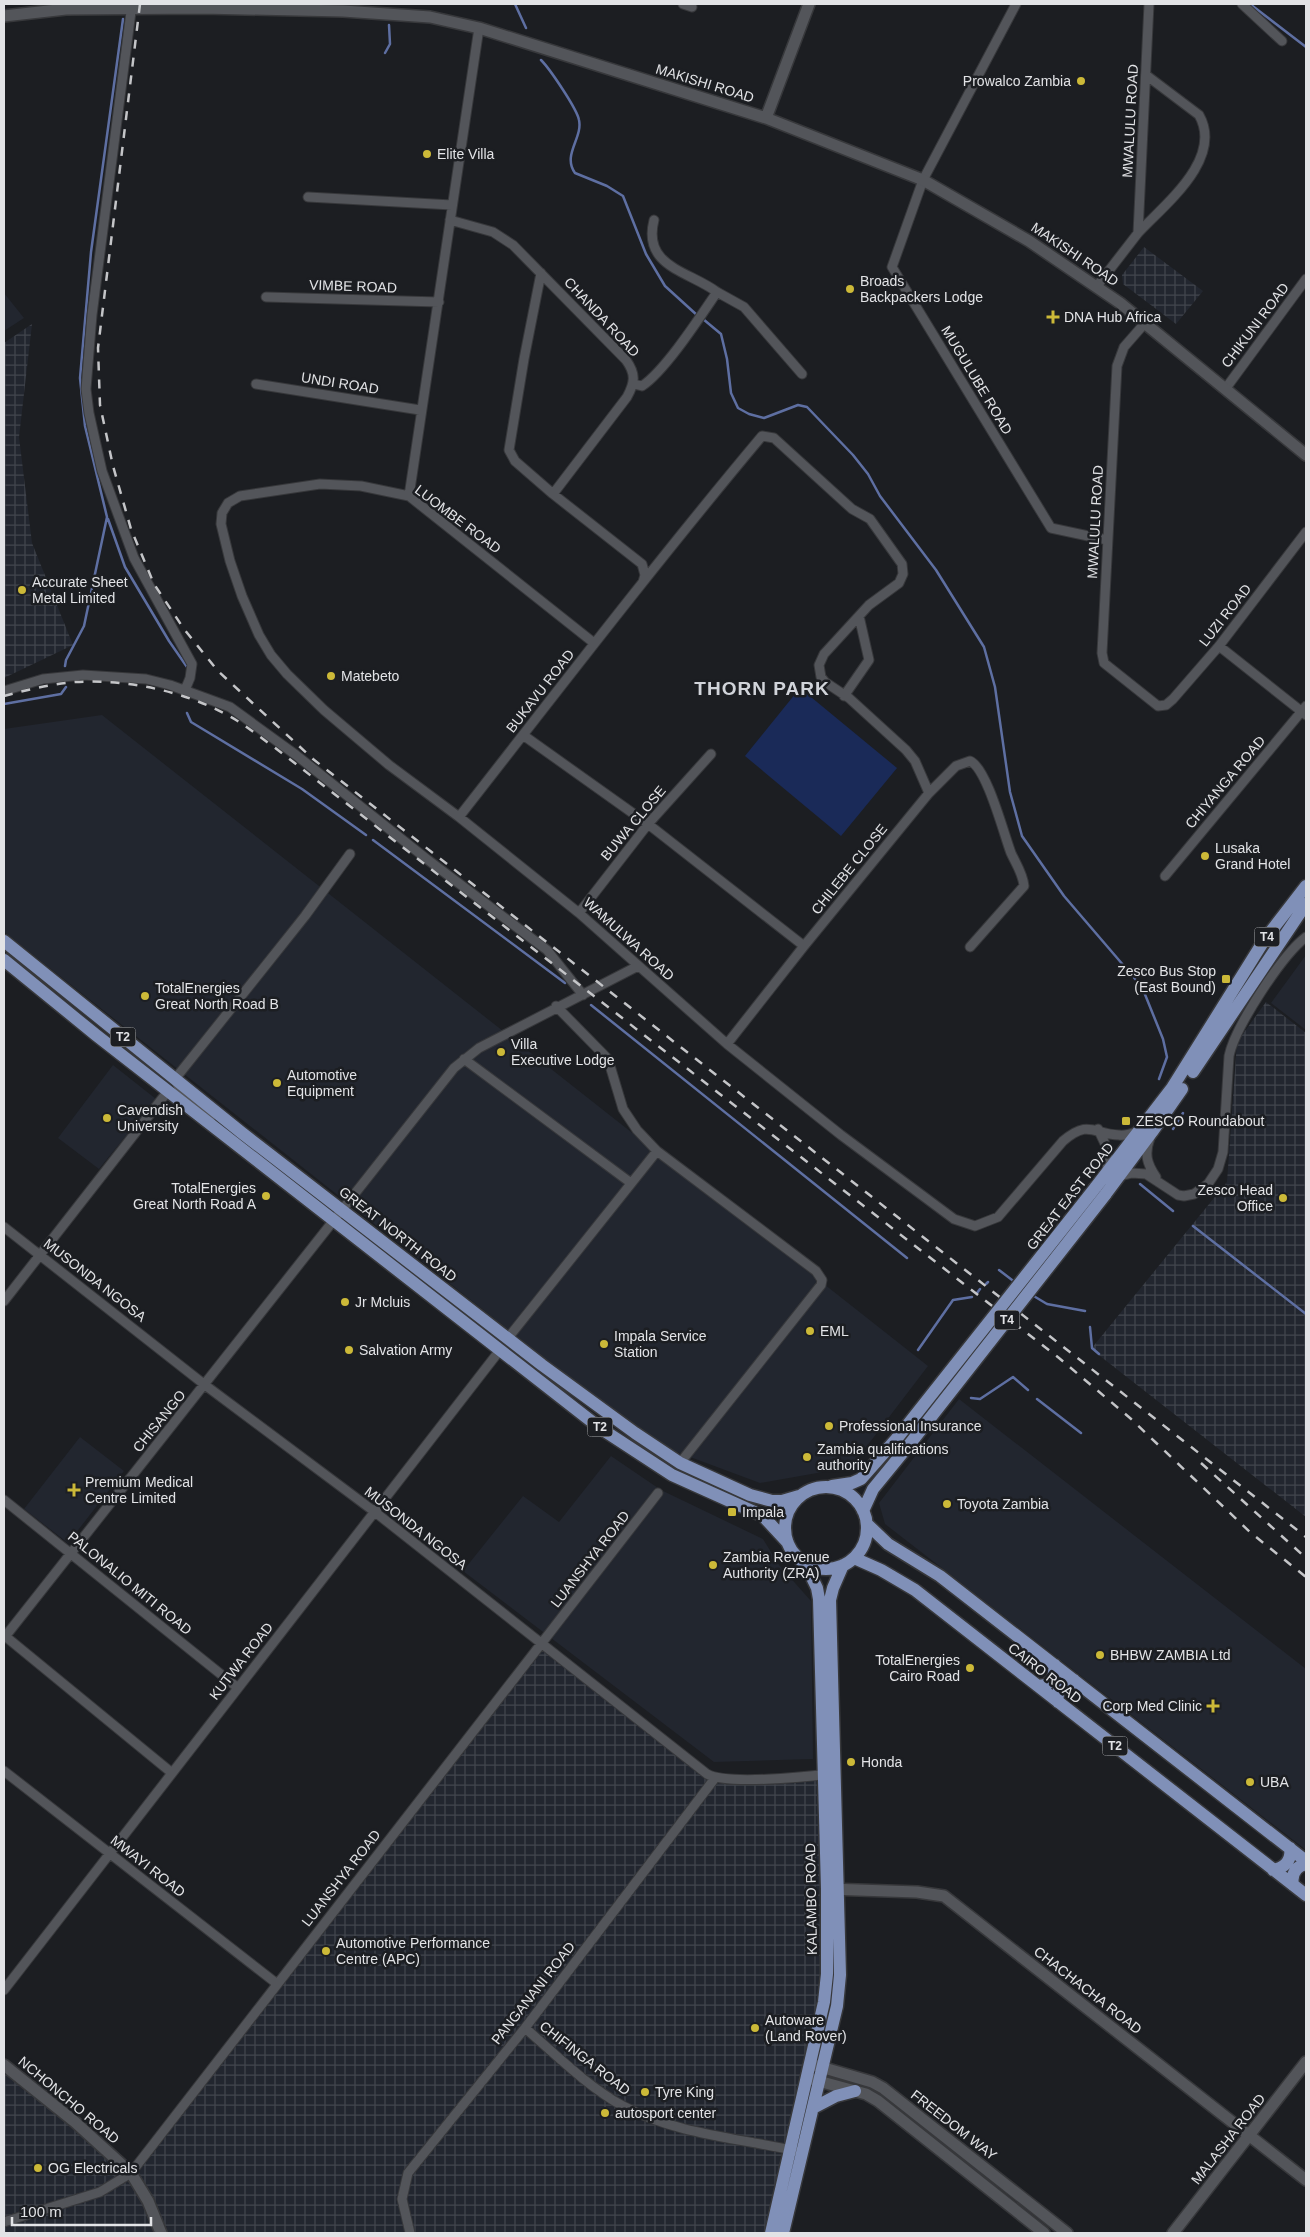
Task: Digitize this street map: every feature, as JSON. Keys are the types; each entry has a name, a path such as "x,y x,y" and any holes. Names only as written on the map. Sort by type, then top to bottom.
{"main road":[{"path":"766,118 809,4"},
{"name":"MAKISHI ROAD","path":"4,16 66,8 203,6 343,11 430,17 479,28 766,118 923,180 1029,240 1097,286 1145,323 1306,455"},
{"name":"GREAT EAST ROAD","path":"863,1511 903,1441 1100,1192 1120,1176 1231,991 1265,939 1306,886"},
{"name":"GREAT EAST ROAD","path":"1100,1192 1106,1174 1147,1131 1306,904"},
{"name":"GREAT NORTH ROAD","path":"4,941 175,1080 619,1422 680,1462 756,1497 772,1501 782,1501 799,1496"},
{"name":"GREAT NORTH ROAD","path":"4,960 168,1091 630,1449 672,1475 763,1516 788,1543"},
{"name":"GREAT EAST ROAD","path":"822,1487 857,1482 903,1441"},
{"path":"822,1487 835,1488 847,1492 856,1500 863,1511 867,1524 864,1543 854,1558 843,1565 830,1568 816,1568 804,1561 788,1543 787,1518 791,1506 799,1496 822,1487"},
{"name":"CAIRO ROAD","path":"867,1524 888,1544 940,1576 1306,1862"},
{"name":"CAIRO ROAD","path":"854,1558 881,1570 915,1590 1306,1895"},
{"name":"KALAMBO ROAD","path":"771,2233 796,2151 816,2065 827,1974 832,1889 829,1774 819,1598 817,1588 804,1561"},
{"name":"KALAMBO ROAD","path":"829,1774 830,1600 832,1588 843,1565"},
{"path":"1038,1686 1046,1685 1053,1679 1055,1665"},
{"path":"1058,1702 1057,1694 1062,1686 1074,1680"},
{"path":"1273,1870 1281,1868 1288,1863 1290,1848"},
{"path":"1293,1885 1294,1872 1306,1862"},
{"name":"CHACHACHA ROAD","path":"832,1889 931,1893 944,1896 1306,2180"},
{"name":"MALASHA ROAD","path":"1173,2233 1306,2062"},
{"name":"NCHONCHO ROAD","path":"4,2065 74,2122 131,2173 148,2201 161,2233"},
{"name":"FREEDOM WAY","path":"816,2065 872,2082 883,2088 1068,2233"},
{"name":"KALAMBO ROAD","path":"783,2233 796,2151 813,2108 813,2079"},
{"name":"FREEDOM WAY","path":"813,2079 855,2090 878,2101 1044,2233"},
{"path":"813,2108 836,2096 855,2090"}],"street":[{"name":"MUGULUBE ROAD","path":"1016,4 923,180 892,265 893,270 1051,528 1108,540"},
{"name":"MWALULU ROAD","path":"1138,233 1149,4"},
{"path":"1242,4 1282,41"},
{"path":"132,6 108,178 88,350 86,389 102,470 134,558 192,664 190,678 185,690"},
{"path":"408,496 420,410 439,302 479,28"},
{"path":"1097,286 1138,233 1192,176 1203,150 1204,128 1199,115 1146,75"},
{"path":"308,196 452,205"},
{"name":"CHANDA ROAD","path":"450,220 493,232 512,245 626,360 634,372 634,384"},
{"path":"654,220 650,232 653,243 662,259 673,269 695,278 744,307 802,374"},
{"path":"541,273 509,445 515,461 642,564 646,574 643,582"},
{"name":"CHIKUNI ROAD","path":"1226,388 1306,279"},
{"path":"554,494 627,397 634,384 642,386 649,381 701,316 716,292"},
{"name":"VIMBE ROAD","path":"266,297 439,302"},
{"name":"MWALULU ROAD","path":"1145,323 1124,347 1117,366 1103,658 1108,667 1158,706"},
{"name":"UNDI ROAD","path":"256,384 420,410"},
{"name":"BUKAVU ROAD","path":"459,817 594,642 703,505 762,436 774,438 852,509 870,519 902,564 903,574 899,583 874,601 859,616"},
{"name":"LUOMBE ROAD","path":"224,508 240,496 320,484 361,486 408,496 594,642"},
{"name":"WAMULWA ROAD","path":"224,508 220,518 221,524 242,596 259,635 287,674 331,716 389,764 579,913 727,1044 840,1135 954,1219 975,1226 998,1217 1063,1141 1080,1130 1098,1129 1120,1135 1147,1131"},
{"name":"LUZI ROAD","path":"1158,706 1173,700 1219,646 1306,532"},
{"path":"844,696 869,660 859,616"},
{"path":"859,616 824,654 819,665 821,677 911,756 929,793"},
{"path":"1219,646 1305,711"},
{"path":"4,691 42,679 83,675 146,679 185,690 230,707 296,755 428,860 547,950 583,995"},
{"name":"CHIYANGA ROAD","path":"1165,876 1305,711"},
{"path":"522,735 648,824 804,946"},
{"name":"BUWA CLOSE","path":"579,913 648,824 711,754"},
{"name":"CHILEBE CLOSE","path":"727,1044 929,793 956,766 970,761 980,770 994,802 1012,854 1023,878 1024,886 970,947"},
{"path":"213,1126 206,1114 179,1089 175,1080 306,916 350,854"},
{"path":"1120,1176 1141,1173 1157,1179 1178,1195 1184,1196 1194,1194 1208,1184 1218,1169 1223,1152 1229,1056 1232,1042 1254,1004 1290,954 1306,937"},
{"name":"CHISANGO","path":"4,1637 464,1059 479,1048 556,1006 583,995 638,966"},
{"path":"556,1006 608,1059 623,1109 637,1130 657,1151 816,1271 822,1280 821,1285 680,1462"},
{"path":"464,1059 631,1183"},
{"path":"4,1301 168,1091"},
{"path":"1098,1129 1108,1150 1106,1174"},
{"path":"1147,1131 1146,1155 1148,1166 1157,1179"},
{"path":"508,1338 657,1151"},
{"name":"MUSONDA NGOSA","path":"4,1227 205,1385 375,1512 540,1644 715,1778"},
{"name":"KUTWA ROAD","path":"4,1990 500,1350"},
{"name":"LUANSHYA ROAD","path":"4,2222 100,2192 131,2173 276,1983 658,1493"},
{"name":"PALONALIO MITI ROAD","path":"4,1500 238,1688"},
{"path":"4,1637 172,1772"},
{"name":"MWAYI ROAD","path":"4,1771 276,1983"},
{"path":"715,1778 829,1774"},
{"name":"PANGANANI ROAD","path":"410,2233 402,2200 408,2173 525,2028 715,1778"},
{"name":"CHIFINGA ROAD","path":"525,2028 606,2096 636,2112 684,2129 796,2151"}],"shaded area":[{"path":"1144,247 1203,291 1176,324 1123,284 1122,275"},
{"path":"4,293 24,318 4,331"},
{"path":"32,324 19,437 32,543 73,645 4,678 4,343"},
{"path":"800,688 897,768 841,836 745,756"},
{"path":"102,715 928,1366 851,1467 760,1483 674,1451 590,1394 4,932 4,729"},
{"path":"1306,955 1306,1030 1271,1003"},
{"path":"1266,1002 1306,1033 1306,1517 1091,1349 1227,1182 1237,1042"},
{"name":"Cavendish University","path":"113,1065 156,1099 99,1169 58,1138"},
{"path":"959,1399 1306,1669 1306,1850 885,1524 879,1503"},
{"name":"Premium Medical Centre Limited","path":"80,1437 124,1471 68,1543 24,1509"},
{"path":"611,1456 661,1490 763,1539 779,1565 811,1601 813,1759 714,1762 463,1571 523,1496 559,1522"},
{"path":"538,1646 713,1780 831,1770 835,1973 764,2233 4,2233 4,2067 128,2171"}],"waterway":[{"path":"515,4 526,28"},
{"path":"1250,4 1306,47"},
{"path":"65,666 66,660 84,626 107,517 85,426 80,378 91,252 123,19"},
{"path":"385,53 390,44 389,25"},
{"path":"541,60 563,89 579,120 578,133 571,160 575,173 607,186 623,196 646,254 665,286 698,316"},
{"path":"703,319 721,334 727,359 731,393 738,408 749,414 764,418 798,405 807,407 853,455 868,474 880,496 936,570 984,647 995,687 1010,792 1022,836 1064,896 1142,987 1163,1039 1167,1057 1159,1079"},
{"path":"108,519 125,567 169,641 187,667"},
{"path":"4,704 61,694 66,687"},
{"path":"187,713 191,722 302,789 366,835"},
{"path":"373,840 565,983"},
{"path":"591,1005 907,1258"},
{"path":"1173,1129 1183,1113"},
{"path":"1140,1184 1173,1211"},
{"path":"1193,1226 1306,1314"},
{"path":"999,1270 1016,1283"},
{"path":"977,1293 980,1289"},
{"path":"1032,1295 1047,1304 1085,1311"},
{"path":"918,1350 953,1300 972,1297"},
{"path":"1090,1327 1092,1348 1099,1354"},
{"path":"971,1398 980,1399 1013,1377 1028,1390"},
{"path":"1037,1399 1081,1433"}],"railway":[{"path":"140,4 98,348 100,405 113,466 131,529 154,584 184,629 218,671 313,759 1306,1537"},
{"path":"4,696 75,682 138,685 158,689 199,702 241,723 1059,1358 1130,1418 1251,1533 1306,1577"},
{"path":"1201,1463 1306,1558"}],"place":[{"name":"Prowalco Zambia","path":"1081,81"},
{"name":"Elite Villa","path":"427,154"},
{"name":"Broads Backpackers Lodge","path":"850,289"},
{"name":"DNA Hub Africa","path":"1053,317"},
{"name":"Accurate Sheet Metal Limited","path":"22,590"},
{"name":"Matebeto","path":"331,676"},
{"name":"Lusaka Grand Hotel","path":"1205,856"},
{"name":"Zesco Bus Stop (East Bound)","path":"1226,979"},
{"name":"TotalEnergies Great North Road B","path":"145,996"},
{"name":"Villa Executive Lodge","path":"501,1052"},
{"name":"Automotive Equipment","path":"277,1083"},
{"name":"Cavendish University","path":"107,1118"},
{"name":"ZESCO Roundabout","path":"1126,1121"},
{"name":"TotalEnergies Great North Road A","path":"266,1196"},
{"name":"Zesco Head Office","path":"1283,1198"},
{"name":"Jr Mcluis","path":"345,1302"},
{"name":"EML","path":"810,1331"},
{"name":"Impala Service Station","path":"604,1344"},
{"name":"Salvation Army","path":"349,1350"},
{"name":"Professional Insurance","path":"829,1426"},
{"name":"Zambia qualifications authority","path":"807,1457"},
{"name":"Premium Medical Centre Limited","path":"74,1490"},
{"name":"Toyota Zambia","path":"947,1504"},
{"name":"Impala","path":"732,1512"},
{"name":"Zambia Revenue Authority (ZRA)","path":"713,1565"},
{"name":"BHBW ZAMBIA Ltd","path":"1100,1655"},
{"name":"TotalEnergies Cairo Road","path":"970,1668"},
{"name":"Corp Med Clinic","path":"1213,1706"},
{"name":"Honda","path":"851,1762"},
{"name":"UBA","path":"1250,1782"},
{"name":"Automotive Performance Centre (APC)","path":"326,1951"},
{"name":"Autoware (Land Rover)","path":"755,2028"},
{"name":"Tyre King","path":"645,2092"},
{"name":"autosport center","path":"605,2113"},
{"name":"OG Electricals","path":"38,2168"}],"district":[{"name":"THORN PARK","path":"762,688"}]}
